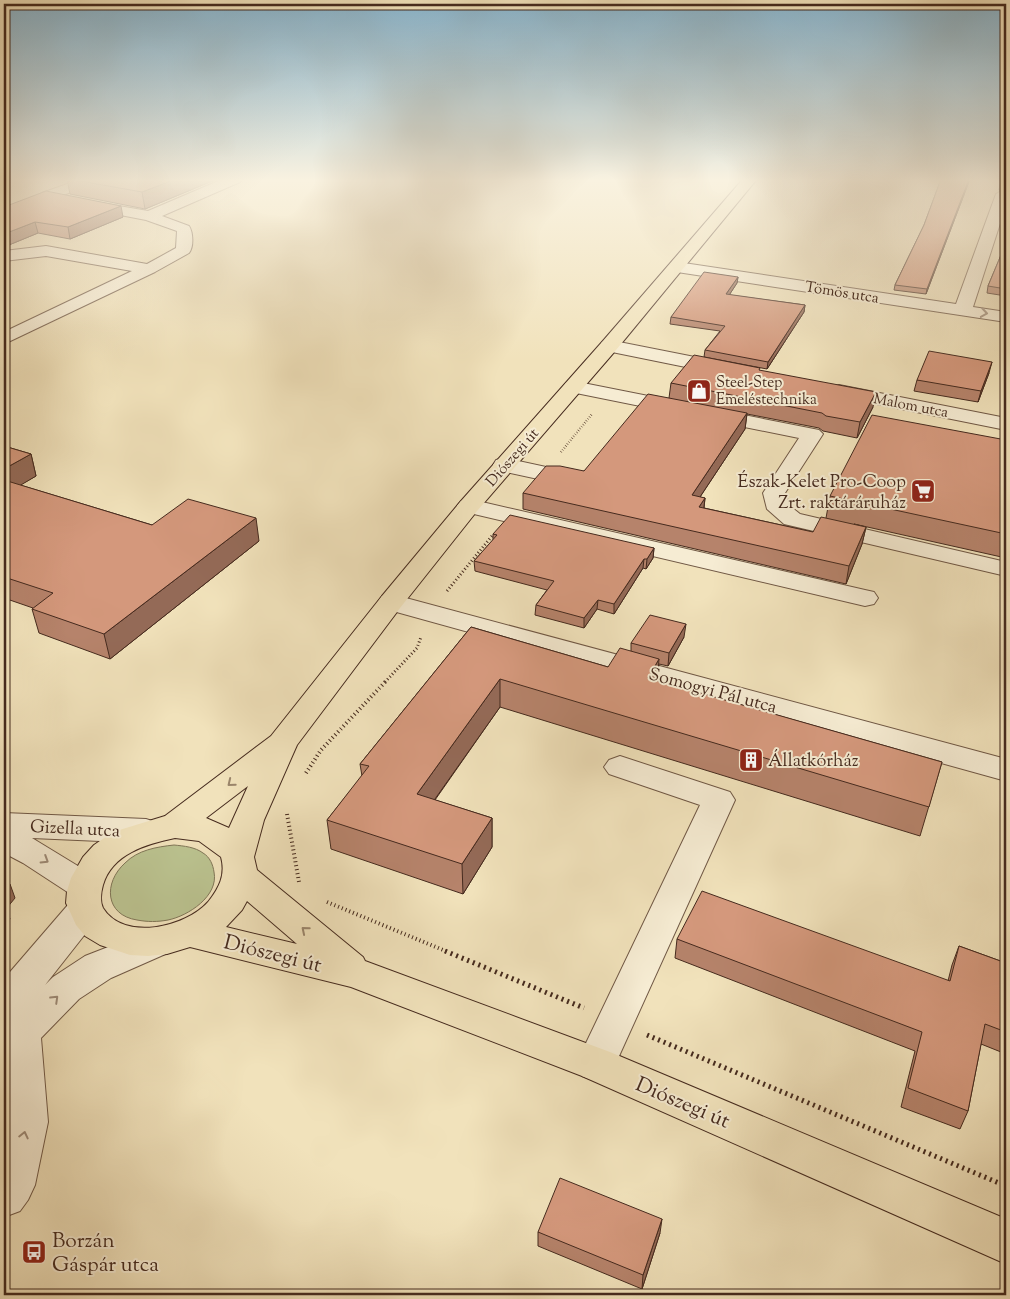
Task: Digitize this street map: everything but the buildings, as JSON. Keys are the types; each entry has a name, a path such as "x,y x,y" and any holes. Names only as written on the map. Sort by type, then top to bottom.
{"main road":[{"name":"Diószegi út","path":"356,973 239,866 248,820 283,742 391,602 469,506 700,240"},
{"name":"Diószegi út","path":"161,829 283,742"},
{"path":"161,829 203,829 225,840 239,866 233,897 216,917 174,937 124,940 99,929 84,898 96,863 119,844 161,829"},
{"name":"Diószegi út","path":"174,937 356,973 596,1064 1006,1242"}],"street":[{"path":"4,338 150,269 184,250 184,240"},
{"path":"963,310 988,240"},
{"path":"4,256 46,251 150,269"},
{"name":"Tömös utca","path":"677,267 1006,317"},
{"path":"609,346 681,363 742,372"},
{"name":"Malom utca","path":"820,387 1006,424"},
{"path":"572,388 650,400 812,434 774,493 780,509 792,518 1006,569"},
{"path":"504,465 548,474"},
{"path":"469,506 865,598"},
{"name":"Somogyi Pál utca","path":"391,602 1006,770"},
{"path":"596,1064 719,800 620,767"},
{"name":"Gizella utca","path":"4,825 161,829"},
{"name":"Gizella utca","path":"4,838 35,854 84,898"},
{"path":"4,1196 13,1185 27,1122 9,1029 35,970 84,898"},
{"path":"9,1029 98,967 174,937"}],"path":[{"path":"548,474 608,395"},
{"path":"306,774 321,750 417,648 430,612 510,515"},
{"path":"286,812 301,889"},
{"path":"318,898 1006,1186"}],"green space":[{"path":"174,845 196,849 209,859 214,869 214,881 207,897 193,909 168,920 152,922 137,920 126,917 119,912 113,905 111,897 113,880 118,871 125,863 141,852"}],"place":[{"name":"Steel-Step Emeléstechnika","path":"699,391"},
{"name":"Észak-Kelet Pro-Coop Zrt. raktáráruház","path":"923,491"},
{"name":"Állatkórház","path":"751,760"},
{"name":"Borzán Gáspár utca","path":"34,1252"}]}
